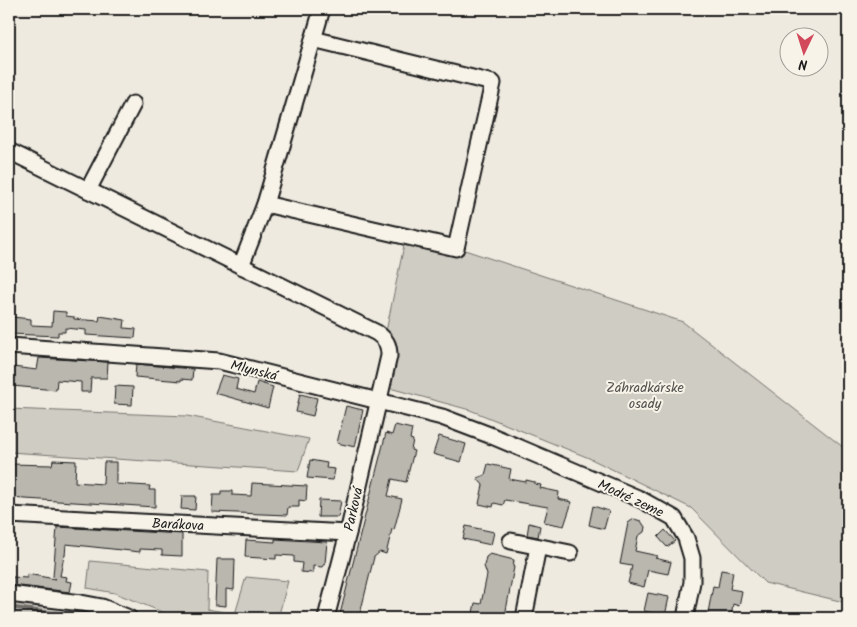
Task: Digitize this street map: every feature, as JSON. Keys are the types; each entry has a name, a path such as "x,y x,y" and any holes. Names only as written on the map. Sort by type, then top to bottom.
{"street":[{"path":"9,151 241,266 265,204 322,9"},
{"path":"265,204 456,248 493,83 313,39"},
{"path":"88,190 133,104"},
{"name":"Parková","path":"241,266 376,333 386,340 389,347 348,533 326,618"},
{"name":"Mlynská","path":"9,346 219,361 442,416 492,436"},
{"name":"Modré zeme","path":"492,436 640,500 674,518 686,538 692,558 692,582 685,618"},
{"name":"Barákova","path":"9,515 348,533"},
{"path":"511,541 570,553"},
{"path":"524,618 538,547"},
{"path":"9,594 102,607 129,618"}],"green space":[{"name":"Záhradkárske osady","path":"407,231 683,322 848,451 848,603 765,583 691,508 589,458 470,410 375,384"},
{"path":"9,409 187,416 309,439 298,471 9,452"},
{"path":"90,561 208,572 207,609 235,614 246,577 288,581 278,618 177,618 115,593 87,588"},
{"path":"9,597 96,608 91,618 9,618"}],"building":[{"path":"53,311 66,312 66,316 74,317 74,319 99,321 100,316 125,320 124,328 136,329 135,338 86,335 86,330 65,328 65,332 58,332 58,336 10,334 12,317 31,319 31,325 52,326"},
{"path":"39,358 108,362 107,378 91,378 90,392 81,392 81,382 57,380 56,390 12,386 13,367 37,370"},
{"path":"136,364 193,369 192,380 181,379 181,381 135,377"},
{"path":"222,375 238,379 236,389 254,394 257,382 273,387 268,408 215,393"},
{"path":"115,386 133,387 132,405 114,404"},
{"path":"300,394 317,398 313,416 296,412"},
{"path":"346,406 363,410 355,447 337,443"},
{"path":"395,425 412,429 410,439 413,440 411,450 414,451 406,482 392,479 388,496 402,499 394,530 392,529 386,554 380,552 374,557 359,618 339,618 386,433 392,435"},
{"path":"439,436 466,444 461,462 433,454"},
{"path":"53,460 76,461 75,482 103,484 104,462 116,462 116,484 150,486 149,490 155,490 155,507 9,498 9,464 52,465"},
{"path":"310,460 327,463 326,468 335,469 333,480 307,478"},
{"path":"488,464 511,469 509,479 535,482 535,484 541,485 540,488 559,492 558,499 572,502 564,526 544,522 548,507 505,500 503,505 494,503 493,507 479,504 483,485 477,478 485,475"},
{"path":"252,483 307,486 306,501 299,500 299,507 288,507 287,515 212,512 213,495 221,495 221,491 232,491 232,495 251,496"},
{"path":"182,496 196,496 195,510 181,509"},
{"path":"319,500 341,501 338,517 318,517"},
{"path":"593,506 609,511 604,529 589,525"},
{"path":"634,519 641,521 645,527 644,532 638,536 635,551 658,556 655,558 671,562 668,574 648,570 644,587 628,583 632,566 620,564 628,523"},
{"path":"529,523 540,526 538,537 527,535"},
{"path":"466,526 494,532 491,545 463,539"},
{"path":"57,527 182,534 182,556 162,555 162,550 140,549 140,552 66,544 60,576 67,577 66,581 72,582 70,592 12,585 12,577 27,578 27,574 55,579 53,577"},
{"path":"665,530 675,541 667,547 658,537"},
{"path":"275,539 327,542 325,563 322,567 313,566 313,573 301,572 302,563 294,562 294,556 276,555 276,559 245,557 246,540 275,542"},
{"path":"490,554 514,560 505,616 500,615 500,618 472,618 475,603 481,604 487,575 484,566 486,557"},
{"path":"217,559 235,559 234,590 226,589 226,606 215,605"},
{"path":"721,570 733,572 730,589 742,591 739,606 733,604 731,618 707,618 713,586 718,587"},
{"path":"648,593 669,597 665,616 644,611"}],"waterway":[{"path":"9,607 86,618"}]}
